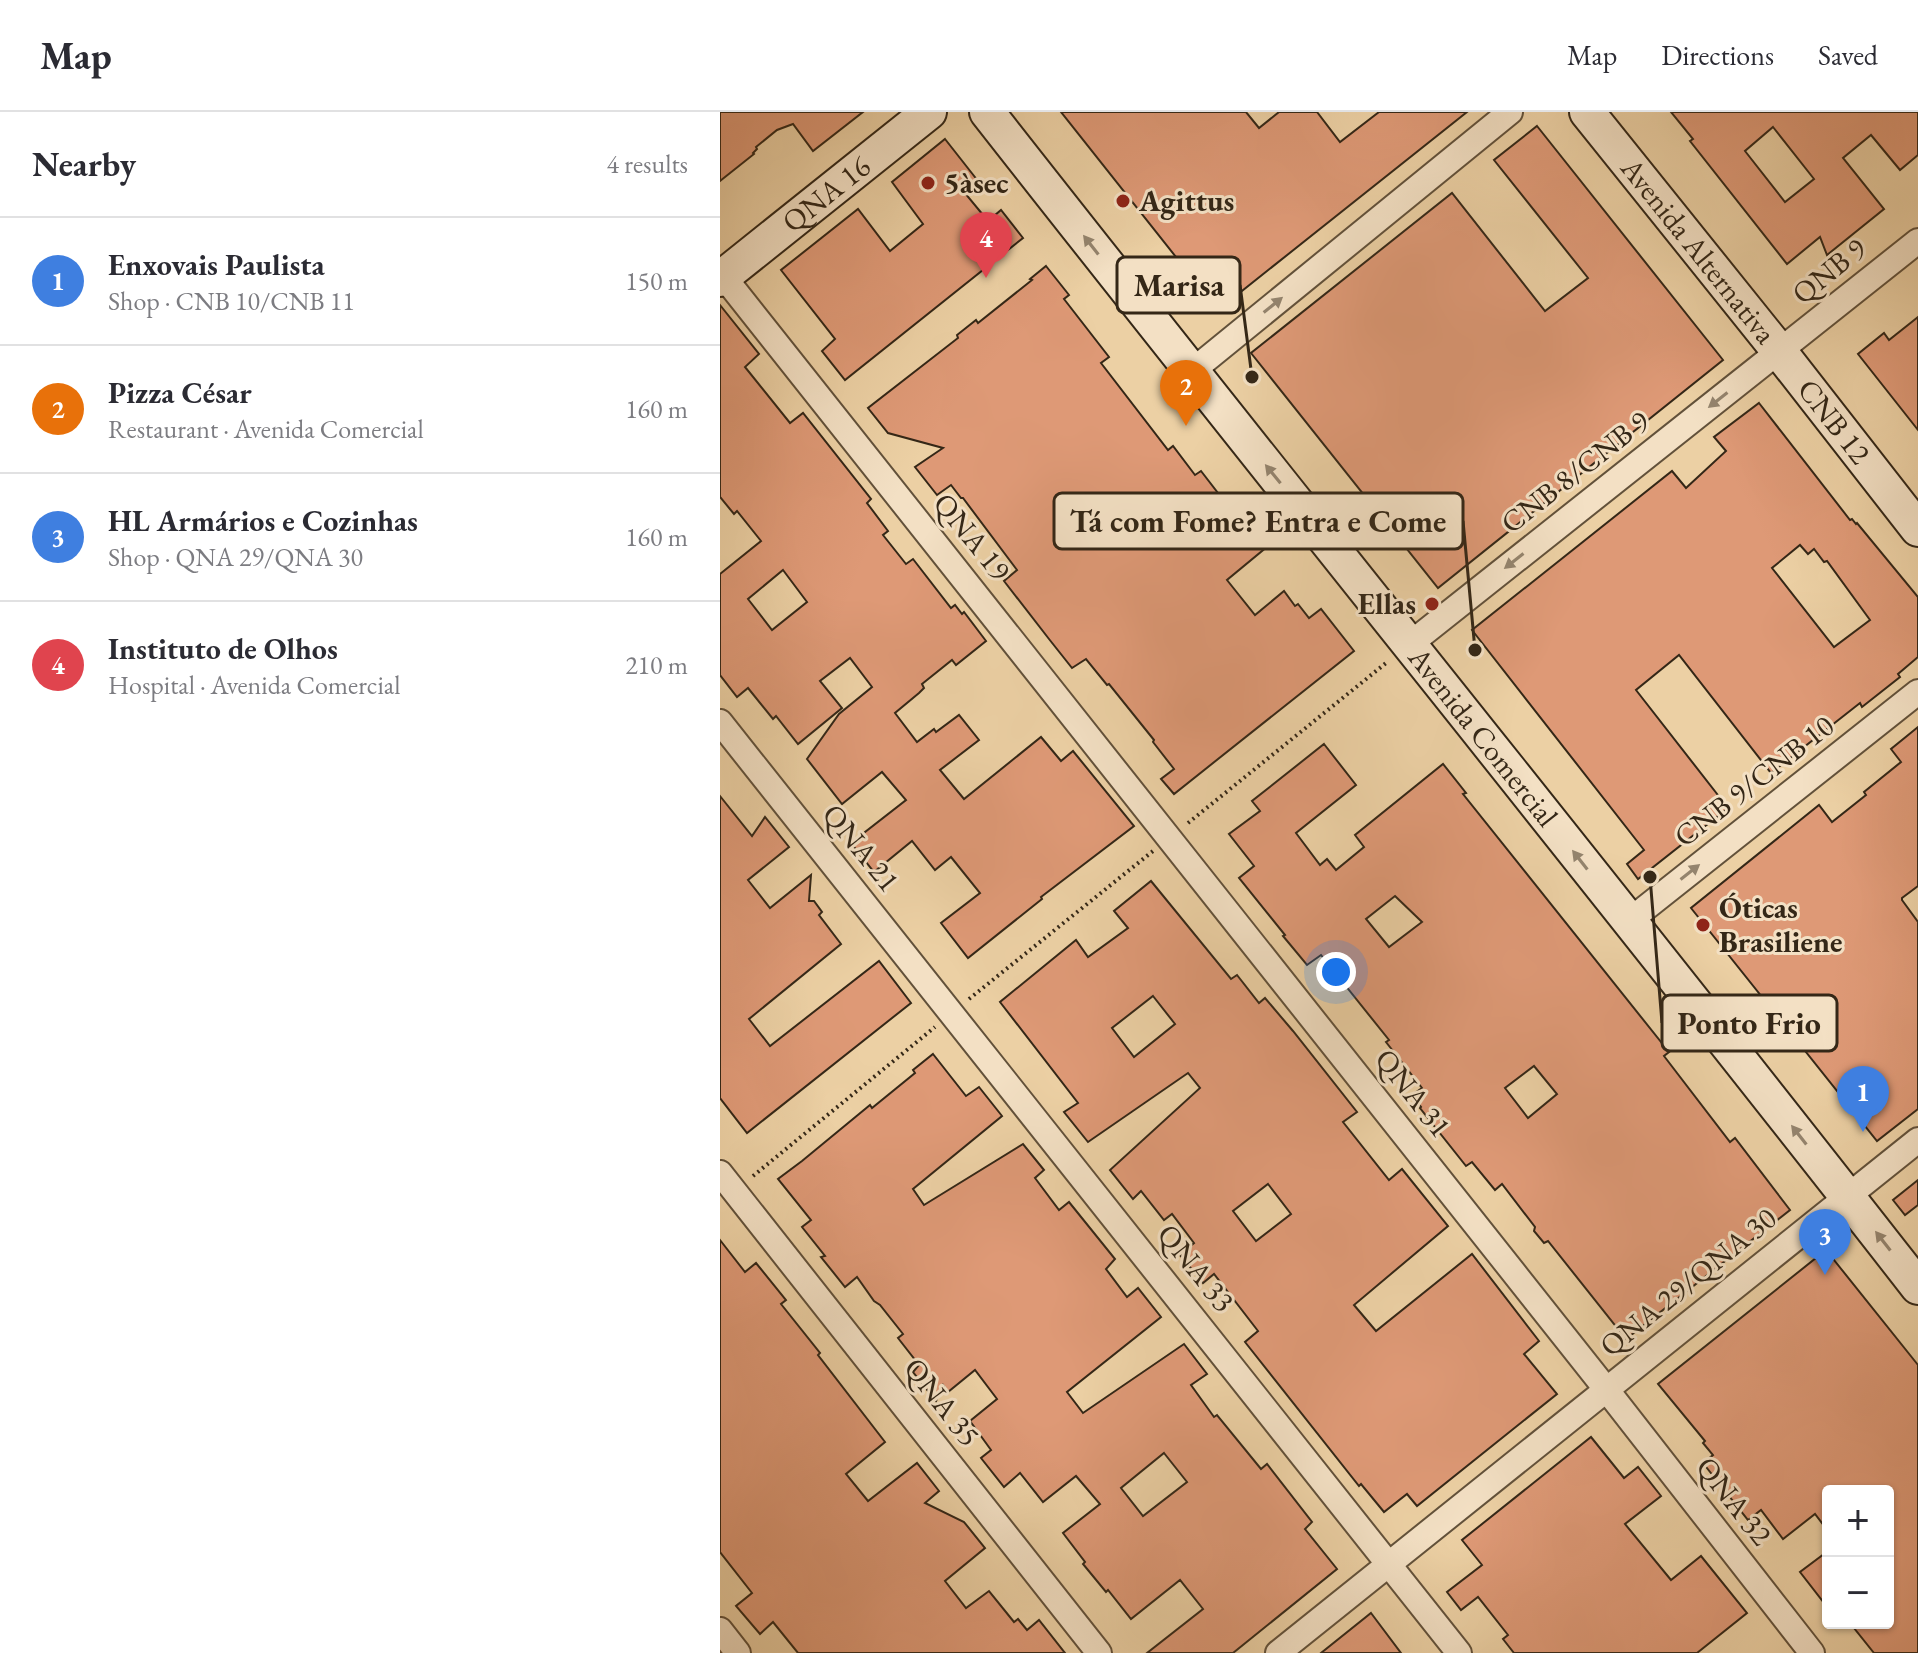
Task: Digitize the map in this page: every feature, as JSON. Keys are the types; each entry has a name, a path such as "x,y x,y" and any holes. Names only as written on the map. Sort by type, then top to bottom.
{"main road":[{"name":"QNA 16","path":"721,276 929,112"},
{"name":"Avenida Comercial","path":"987,112 1918,1287"},
{"name":"Avenida Alternativa","path":"1587,112 1779,351"},
{"name":"CNB 12","path":"1779,351 1918,529"}],"street":[{"path":"1191,372 1510,112"},
{"name":"QNB 9","path":"1779,351 1918,241"},
{"name":"QNA 19","path":"721,276 1170,837"},
{"name":"CNB 8/CNB 9","path":"1410,644 1779,351"},
{"name":"CNB 9/CNB 10","path":"1629,921 1918,692"},
{"name":"QNA 21","path":"720,722 952,1013"},
{"name":"QNA 31","path":"1170,837 1606,1389"},
{"name":"QNA 33","path":"952,1013 1459,1653"},
{"name":"QNA 29/QNA 30","path":"1278,1653 1918,1140"},
{"name":"QNA 35","path":"727,1182 1099,1653"},
{"name":"QNA 32","path":"1606,1389 1812,1653"},
{"path":"720,1630 738,1653"}],"path":[{"path":"727,1182 952,1013 1410,644"}],"building":[{"path":"720,112 863,112 813,151 793,124 777,130 756,147 754,154 720,181"},
{"path":"1061,112 1246,112 1259,128 1279,112 1317,112 1340,142 1379,112 1467,112 1218,310"},
{"path":"1671,112 1918,112 1918,155 1900,170 1871,135 1843,158 1884,209 1827,255 1820,237 1787,264 1690,141 1693,139","holes":["1773,127 1814,179 1785,202 1745,151"]},
{"path":"1537,126 1723,360 1438,588 1251,353 1452,193 1545,311 1588,278 1494,160"},
{"path":"945,139 978,181 964,192 988,221 1001,210 1023,238 845,380 822,351 835,339 781,270 858,209 890,251 923,224 892,182"},
{"path":"1046,266 1069,295 1064,299 1109,357 1101,363 1168,450 1173,446 1195,475 1201,471 1245,528 1251,524 1268,546 1227,580 1255,615 1284,591 1309,618 1321,609 1354,651 1174,794 1161,779 1174,769 1154,740 1086,659 1072,668 1049,639 1004,581 1017,570 963,498 951,485 937,495 915,467 943,448 888,433 868,408"},
{"path":"720,305 759,354 745,367 790,423 803,413 871,499 867,503 888,531 883,535 906,564 913,559 951,608 955,605 962,614 964,612 986,641 956,665 952,660 922,684 924,688 895,713 917,742 959,715 979,740 940,770 964,799 1041,737 1061,761 1073,751 1134,826 968,958 941,923 980,893 951,857 935,870 912,841 874,872 851,843 906,800 882,772 842,804 807,759 839,714 872,687 850,658 820,681 842,708 798,744 748,688 737,697 720,675 720,574 761,541 737,511 734,514 720,497","holes":["783,570 807,602 772,630 748,599"]},
{"path":"1918,317 1918,430 1858,354 1884,333 1889,340"},
{"path":"1759,403 1850,520 1857,523 1918,597 1918,657 1898,674 1900,677 1862,707 1860,703 1771,773 1679,655 1636,690 1728,808 1638,879 1627,864 1644,850 1472,630 1672,471 1686,488 1726,451 1714,437","holes":["1800,545 1808,554 1814,549 1824,562 1827,561 1870,620 1834,647 1772,568"]},
{"path":"1918,727 1918,886 1902,900 1918,922 1918,1109 1877,1141 1691,908 1819,805 1832,822 1866,795 1864,792 1901,762 1891,749"},
{"path":"1324,744 1356,785 1296,833 1320,865 1327,859 1336,870 1364,847 1355,835 1443,764 1466,793 1463,794 1669,1052 1664,1056 1730,1142 1735,1138 1790,1210 1626,1339 1548,1241 1544,1243 1534,1231 1535,1227 1502,1184 1495,1190 1472,1162 1466,1166 1412,1095 1422,1088 1386,1042 1389,1040 1321,955 1307,965 1239,878 1254,866 1229,834 1260,811 1252,801","holes":["1395,896 1422,922 1389,947 1366,919","1534,1066 1557,1094 1528,1118 1505,1088"]},
{"path":"720,796 752,836 765,817 789,847 748,880 770,908 811,875 809,901 814,901 822,912 819,915 841,944 749,1019 770,1046 879,961 911,1003 747,1133 720,1098"},
{"path":"1151,881 1231,979 1237,975 1259,1003 1265,998 1293,1031 1357,1112 1343,1122 1389,1180 1402,1169 1448,1226 1354,1305 1376,1331 1472,1254 1539,1341 1524,1354 1557,1394 1417,1506 1407,1494 1384,1512 1361,1484 1359,1486 1245,1342 1258,1331 1214,1274 1203,1283 1180,1255 1194,1243 1172,1214 1164,1220 1141,1191 1133,1199 1110,1170 1200,1088 1188,1073 1088,1142 1064,1112 1078,1103 1000,1002 1076,940 1088,957 1128,928 1114,911","holes":["1153,996 1175,1024 1134,1057 1112,1028","1268,1184 1291,1214 1256,1241 1233,1211"]},
{"path":"933,1054 966,1096 979,1087 1002,1116 913,1189 924,1205 1023,1144 1044,1170 1035,1178 1059,1210 1069,1202 1115,1259 1106,1269 1127,1297 1138,1288 1161,1317 1067,1392 1083,1413 1184,1344 1207,1374 1191,1385 1214,1417 1217,1415 1261,1469 1267,1464 1312,1522 1305,1529 1337,1569 1233,1653 1147,1653 1203,1609 1180,1580 1131,1619 1083,1564 1085,1562 1063,1533 1100,1504 1076,1476 1043,1502 1020,1473 1004,1487 981,1458 991,1450 970,1421 997,1399 975,1370 948,1392 943,1385 936,1401 913,1372 919,1365 898,1338 903,1334 857,1277 845,1287 802,1227 811,1220 778,1179 870,1105 872,1108 915,1073 913,1070","holes":["1164,1453 1187,1482 1143,1516 1121,1488"]},
{"path":"1918,1180 1918,1205 1905,1215 1893,1200"},
{"path":"720,1240 745,1272 756,1263 786,1300 781,1304 885,1442 846,1474 868,1501 917,1463 939,1491 925,1503 964,1522 985,1548 945,1581 966,1608 989,1591 1014,1622 1018,1619 1027,1630 1039,1620 1065,1653 798,1653 773,1622 760,1634 736,1606 752,1593 720,1552"},
{"path":"1826,1250 1918,1365 1918,1653 1874,1653 1855,1629 1894,1629 1894,1485 1822,1485 1822,1523 1815,1514 1783,1539 1761,1510 1748,1520 1703,1463 1713,1455 1703,1443 1705,1441 1658,1384"},
{"path":"1591,1437 1624,1478 1638,1467 1661,1496 1625,1524 1671,1580 1701,1556 1747,1613 1697,1653 1514,1653 1503,1639 1508,1635 1478,1597 1461,1610 1447,1592 1482,1565 1462,1540"},
{"path":"1822,1556 1822,1600 1800,1572"},
{"path":"1371,1613 1401,1653 1321,1653"}],"place":[{"name":"5àsec","path":"928,183"},
{"name":"Agittus","path":"1123,201"},
{"name":"Instituto de Olhos","path":"986,278"},
{"name":"Marisa","path":"1252,377"},
{"name":"Pizza César","path":"1186,426"},
{"name":"Ellas","path":"1432,604"},
{"name":"Tá com Fome? Entra e Come","path":"1475,650"},
{"name":"Ponto Frio","path":"1650,877"},
{"name":"Óticas Brasiliene","path":"1703,925"},
{"name":"Enxovais Paulista","path":"1863,1132"},
{"name":"HL Armários e Cozinhas","path":"1825,1275"}]}
